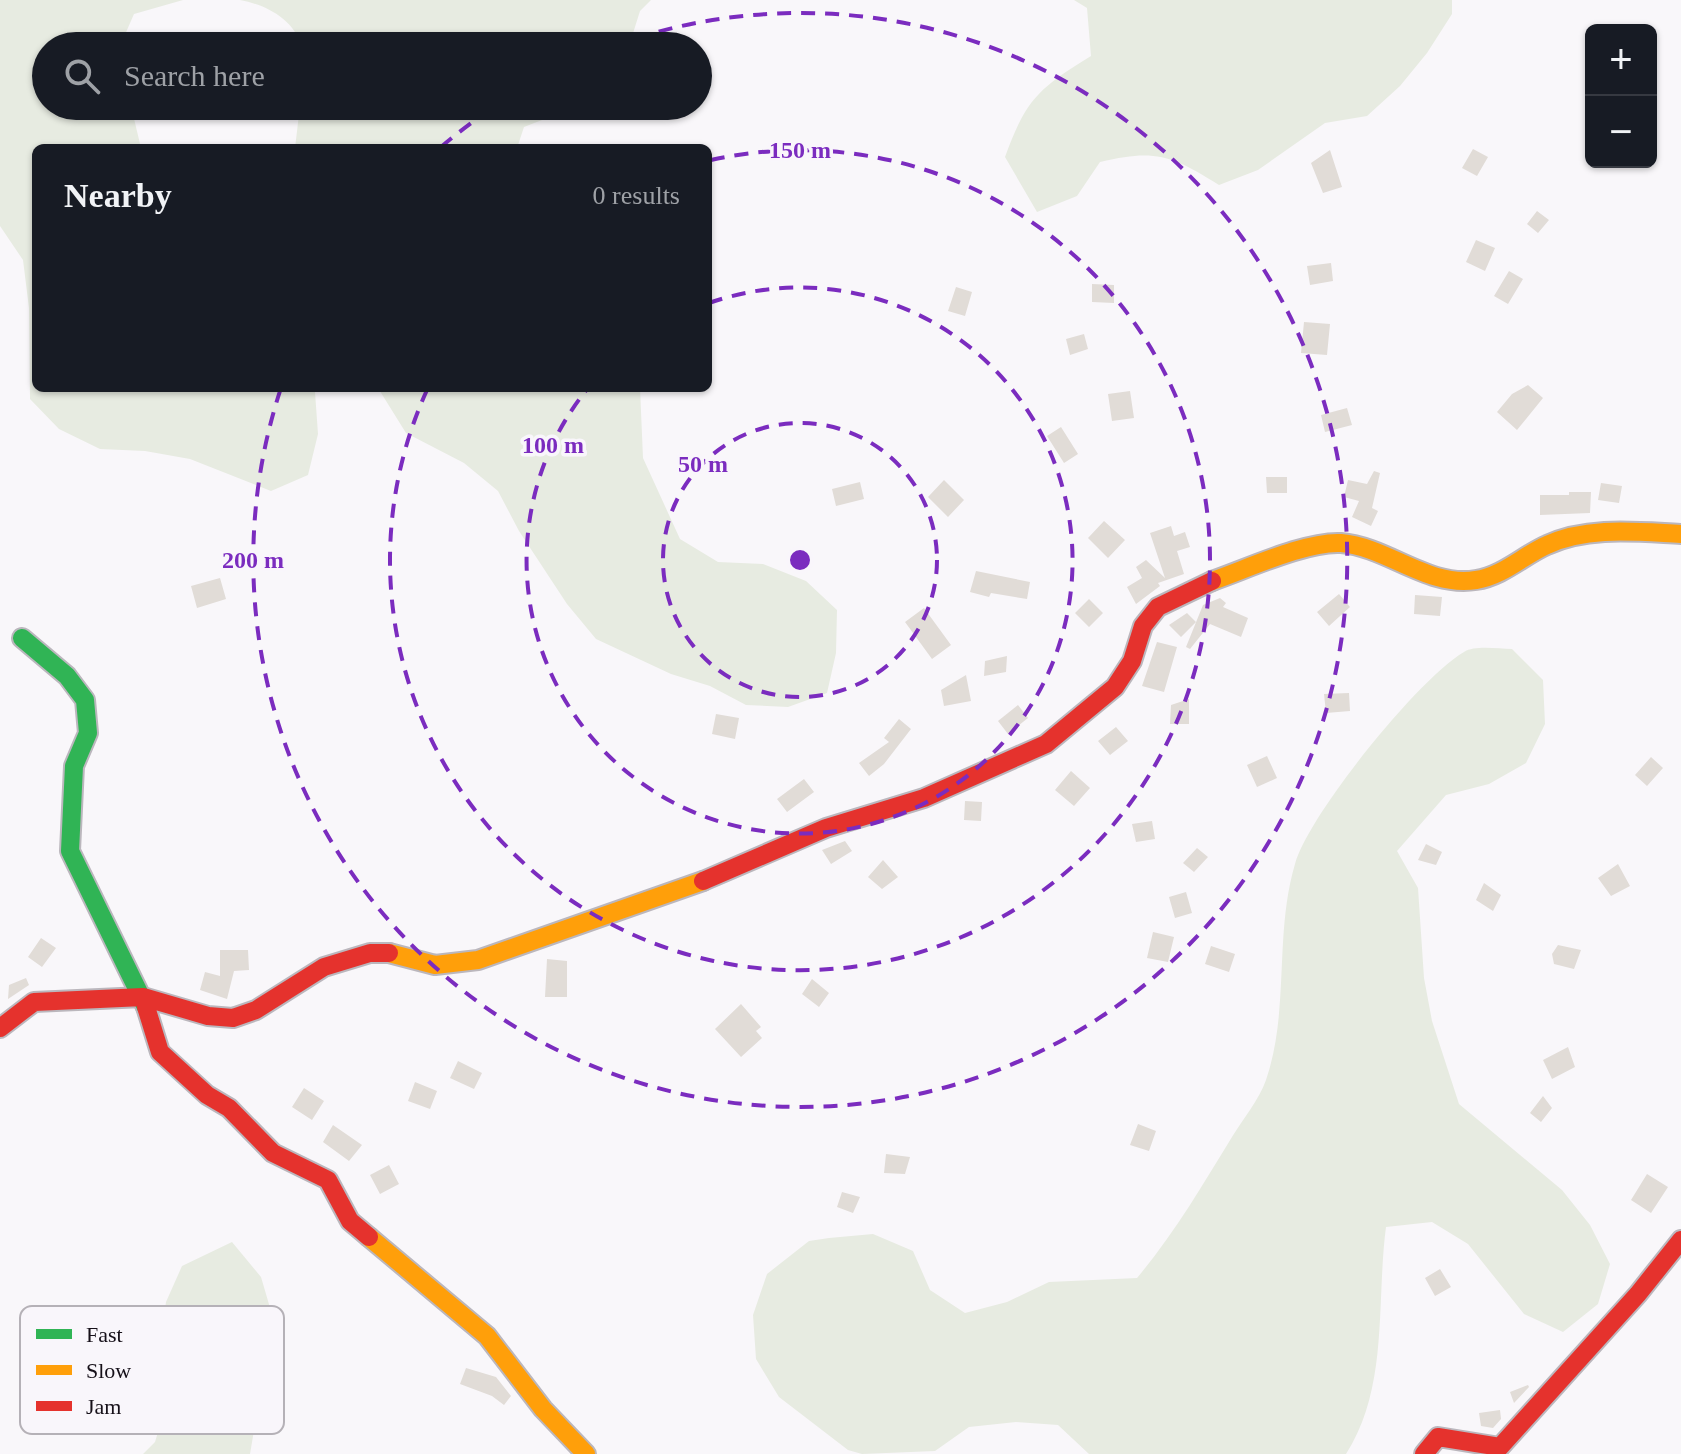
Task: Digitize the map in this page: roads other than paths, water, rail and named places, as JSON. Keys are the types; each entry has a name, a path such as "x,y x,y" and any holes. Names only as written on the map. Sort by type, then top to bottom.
{"street":[{"path":"0,1028 34,1002 143,997 208,1016 233,1018 256,1010 324,967 370,953 389,953 435,965 478,960 721,874 826,828 924,798 1046,744 1115,687 1132,661 1143,626 1158,607 1213,581 1325,543 1344,541 1374,550 1420,571 1468,582 1557,541 1601,531 1681,534"},
{"path":"22,638 67,676 85,700 88,733 74,766 70,851 143,997 160,1052 207,1095 229,1108 273,1153 328,1180 350,1221 487,1336 543,1409 586,1454"},
{"path":"1424,1454 1438,1437 1500,1447 1557,1380 1624,1311 1681,1240"}]}
